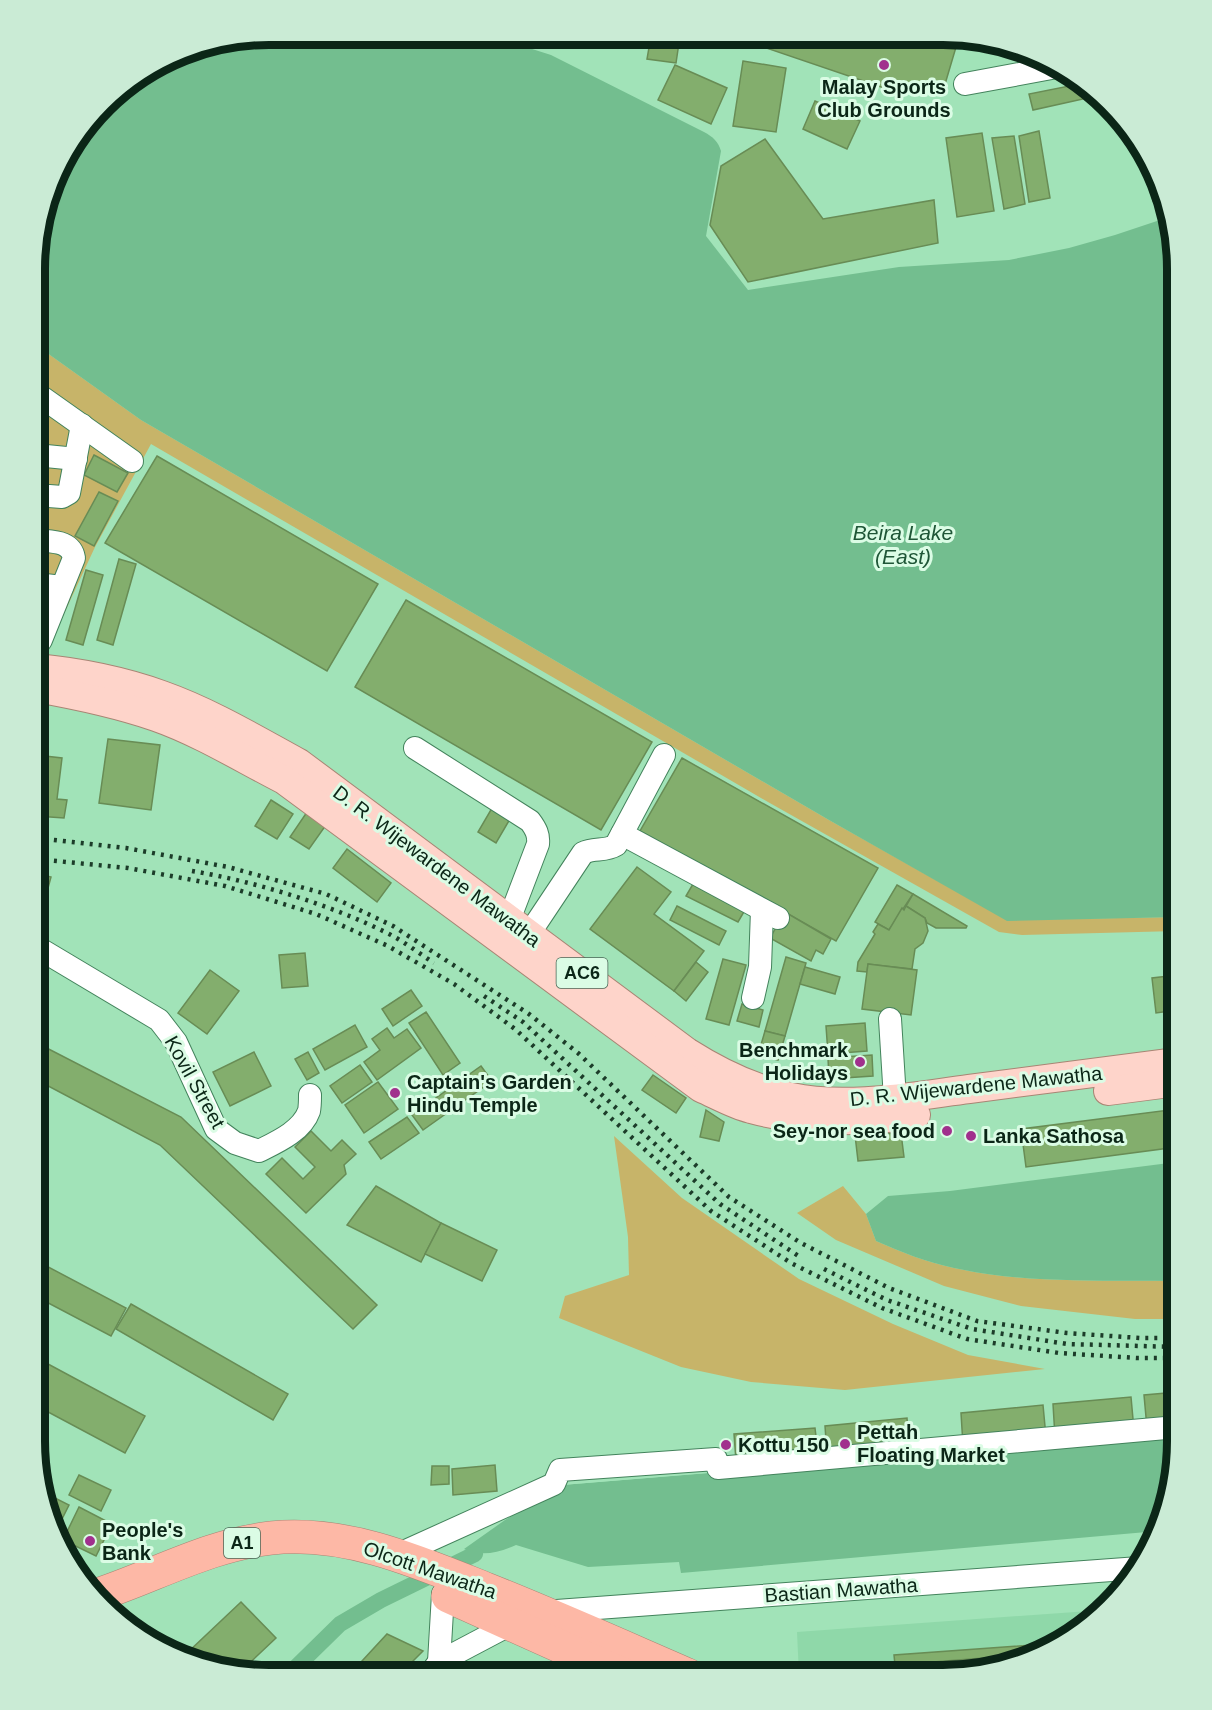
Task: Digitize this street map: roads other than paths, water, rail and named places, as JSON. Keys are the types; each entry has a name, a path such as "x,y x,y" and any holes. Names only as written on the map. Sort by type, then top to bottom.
{"highway":[{"name":"Olcott Mawatha","path":"104,1592 194,1557 233,1545 273,1538 330,1539 442,1585 511,1624 602,1665"},
{"name":"Olcott Mawatha","path":"118,1606 195,1575 256,1559 302,1556 385,1561"},
{"name":"Olcott Mawatha","path":"442,1585 543,1611 665,1665"}],"main road":[{"name":"D. R. Wijewardene Mawatha","path":"45,670 102,679 162,695 232,726 299,763 523,919 687,1052 746,1085 792,1098 823,1102 895,1099 1167,1063"},
{"name":"D. R. Wijewardene Mawatha","path":"45,690 157,718 223,748 284,780 700,1088 749,1109 808,1120 872,1120 1167,1083"}],"street":[{"path":"965,84 1044,69"},
{"path":"45,399 132,461"},
{"path":"45,408 59,409"},
{"path":"45,496 62,497 69,493 82,425"},
{"path":"45,456 76,459"},
{"path":"45,541 64,544 72,550 74,558 45,622"},
{"path":"45,585 62,587"},
{"path":"415,748 530,821 536,828 538,844 523,919"},
{"path":"523,919 583,853 595,848 611,849 616,845 664,755"},
{"path":"622,834 770,914 753,998"},
{"name":"Kovil Street","path":"45,952 159,1020 176,1042 216,1129 235,1143 259,1150 278,1141 296,1129 309,1111 310,1095"},
{"path":"890,1019 895,1099"},
{"path":"385,1561 554,1484 560,1470 716,1459 718,1468 1167,1428"},
{"name":"Bastian Mawatha","path":"439,1665 511,1624 543,1611 1126,1569"},
{"path":"434,1665 442,1585"}],"water":[{"name":"Beira Lake (East)","path":"255,45 508,45 529,48 551,55 704,132 715,140 721,151 706,236 748,290 899,267 1009,260 1069,248 1161,220 1167,255 1167,917 1007,921 141,420 45,351 45,255 49,226 57,197 75,157 91,133 121,101 170,68 226,49"},
{"path":"1167,1163 1167,1281 1093,1281 1009,1277 934,1263 876,1241 866,1214 888,1196 950,1191"},
{"path":"1167,1435 1163,1484 1147,1532 681,1573 679,1562 588,1567 516,1545 490,1553 477,1553 464,1549 505,1520 562,1485"}],"waterway":[{"path":"298,1665 340,1624 381,1600 475,1554"}],"railway":[{"path":"45,839 126,848 228,867 326,894 393,926 529,1014 578,1053 729,1197 801,1243 889,1288 977,1321 1067,1333 1167,1338"},
{"path":"45,860 128,868 225,886 316,914 388,946 454,984 515,1029 711,1211 791,1263 882,1308 967,1339 1059,1353 1167,1358"},
{"path":"192,871 242,881 319,904 391,935 434,963"},
{"path":"484,996 523,1022 720,1204 800,1257"},
{"path":"824,1269 887,1300 972,1329 1067,1344 1167,1347"}],"place":[{"name":"Malay Sports Club Grounds","path":"884,65"},
{"name":"Benchmark Holidays","path":"860,1062"},
{"name":"Captain's Garden Hindu Temple","path":"395,1093"},
{"name":"Sey-nor sea food","path":"947,1131"},
{"name":"Lanka Sathosa","path":"971,1136"},
{"name":"Pettah Floating Market","path":"845,1444"},
{"name":"Kottu 150","path":"726,1445"},
{"name":"People's Bank","path":"90,1541"}]}
